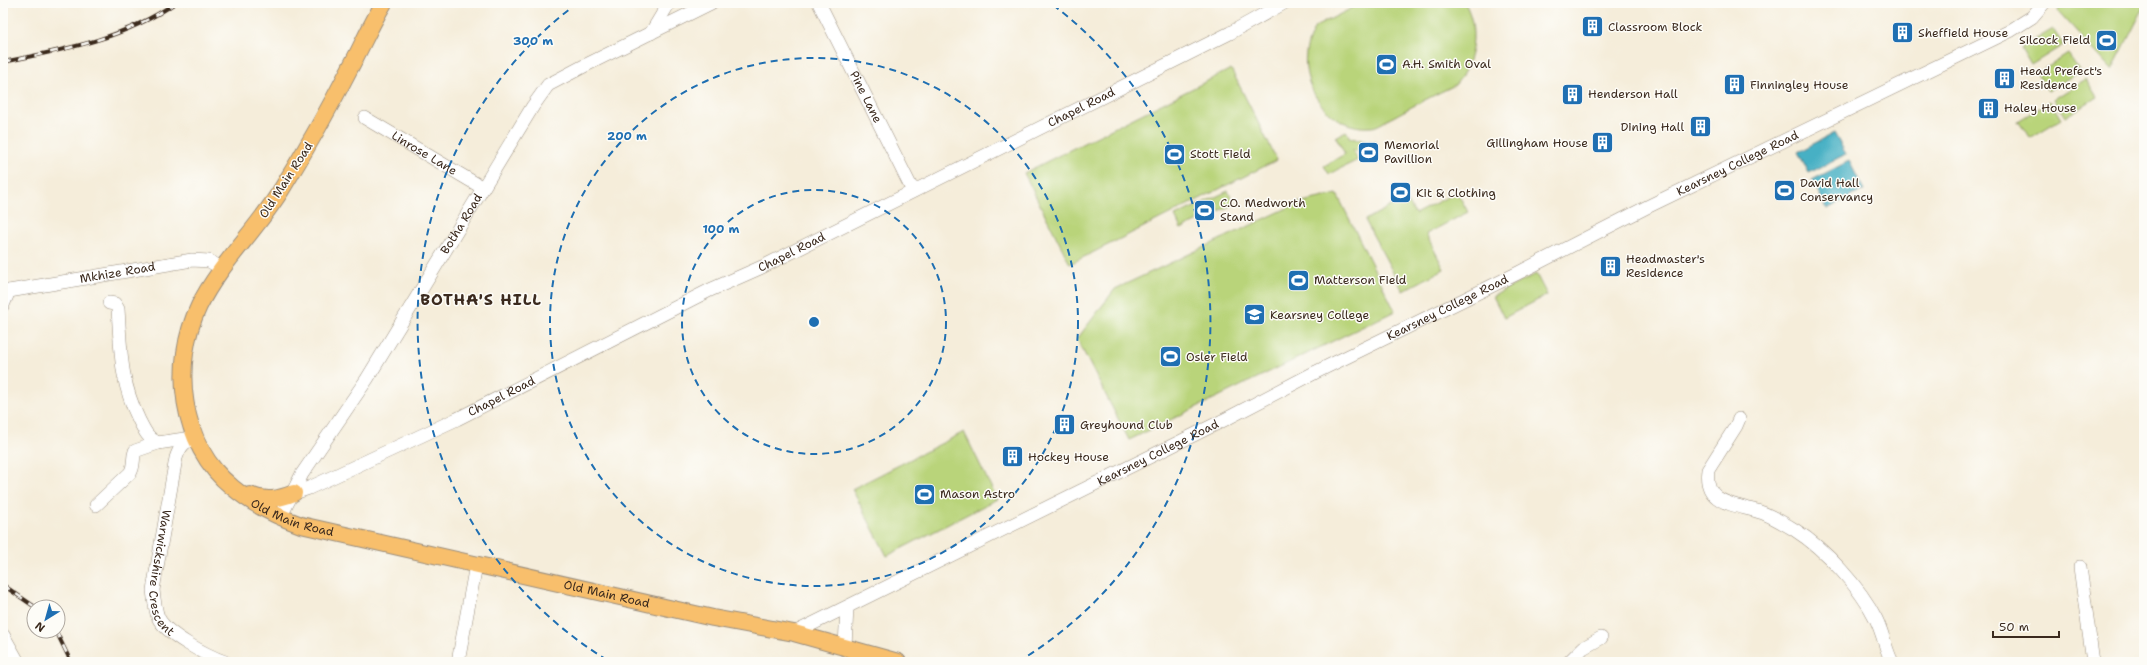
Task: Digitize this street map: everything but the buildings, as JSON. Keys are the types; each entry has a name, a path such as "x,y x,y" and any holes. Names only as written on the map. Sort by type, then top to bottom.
{"main road":[{"name":"Old Main Road","path":"384,3 371,24 351,67 313,138 278,197 209,287 188,332 184,351 183,389 191,424 203,452 231,487 257,506 280,518 301,525 713,618 794,633 898,662"},
{"path":"231,487 266,500 294,493"}],"street":[{"path":"651,33 669,3"},
{"name":"Botha Road","path":"280,518 294,493 302,474 367,379 533,106 548,85 711,3"},
{"name":"Pine Lane","path":"819,3 913,191"},
{"name":"Chapel Road","path":"294,493 309,488 457,419 710,290 762,267 1230,33 1284,3"},
{"name":"Kearsney College Road","path":"794,633 847,608 1640,211 2010,31 2032,17 2044,3"},
{"name":"Linrose Lane","path":"365,118 483,188"},
{"name":"Mkhize Road","path":"3,305 6,286 192,260 209,261 223,269"},
{"path":"109,303 115,304 118,309 122,369 125,388 146,434 152,441 158,443"},
{"path":"1739,419 1708,470 1707,478 1710,490 1720,500 1764,513 1794,530 1827,556 1843,573 1871,611 1879,626 1892,662"},
{"path":"96,505 134,468 133,457 135,451 158,443 197,438"},
{"name":"Warwickshire Crescent","path":"197,438 184,443 176,458 153,590 154,602 158,618 165,628 225,662"},
{"path":"458,662 476,565"},
{"path":"2080,567 2093,662"},
{"path":"845,646 847,608"},
{"path":"3,635 18,662"},
{"path":"1569,662 1583,648 1602,638"}],"green space":[{"name":"A.H. Smith Oval","path":"1362,3 1465,3 1472,23 1472,46 1467,67 1455,85 1374,127 1357,126 1343,122 1332,115 1322,105 1314,93 1308,80 1306,67 1307,46 1315,27"},
{"name":"Silcock Field","path":"2062,3 2144,3 2144,7 2112,70 2058,11"},
{"path":"2053,29 2063,45 2031,65 2021,48"},
{"path":"2068,54 2080,71 2048,91 2037,74"},
{"name":"Stott Field","path":"1231,69 1277,160 1070,264 1024,173"},
{"path":"2086,79 2097,97 2065,117 2054,99"},
{"path":"2050,101 2061,119 2030,138 2018,121"},
{"name":"Memorial Pavillion","path":"1346,131 1350,138 1376,142 1374,154 1353,150 1358,160 1329,174 1324,166 1345,154 1336,137"},
{"name":"C.O. Medworth Stand","path":"1228,191 1234,204 1181,229 1175,216"},
{"path":"1457,192 1468,212 1426,234 1444,269 1403,291 1365,220 1406,198 1415,214"},
{"path":"1337,194 1395,311 1129,440 1077,339 1115,289 1298,203"},
{"path":"1536,274 1547,295 1504,318 1493,296"},
{"name":"Mason Astro","path":"964,432 997,499 887,556 852,489"}],"water":[{"path":"1834,133 1846,154 1809,173 1798,152"},
{"path":"1849,161 1864,190 1827,209 1812,180"}],"railway":[{"path":"3,62 92,42 135,26 175,3"},
{"path":"3,585 26,601"},
{"path":"60,639 71,662"}],"place":[{"name":"Classroom Block","path":"1593,27"},
{"name":"Sheffield House","path":"1902,33"},
{"name":"Silcock Field","path":"2106,40"},
{"name":"A.H. Smith Oval","path":"1387,64"},
{"name":"Head Prefect's Residence","path":"2005,78"},
{"name":"Finningley House","path":"1735,85"},
{"name":"Henderson Hall","path":"1572,94"},
{"name":"Haley House","path":"1988,108"},
{"name":"Dining Hall","path":"1700,127"},
{"name":"Gillingham House","path":"1603,143"},
{"name":"Memorial Pavillion","path":"1369,152"},
{"name":"Stott Field","path":"1175,154"},
{"name":"David Hall Conservancy","path":"1784,190"},
{"name":"Kit & Clothing","path":"1401,193"},
{"name":"C.O. Medworth Stand","path":"1205,210"},
{"name":"Headmaster's Residence","path":"1611,266"},
{"name":"Matterson Field","path":"1298,280"},
{"name":"Kearsney College","path":"1255,315"},
{"name":"Osler Field","path":"1170,357"},
{"name":"Greyhound Club","path":"1064,425"},
{"name":"Hockey House","path":"1013,457"},
{"name":"Mason Astro","path":"924,494"}],"district":[{"name":"BOTHA'S HILL","path":"481,299"}]}
